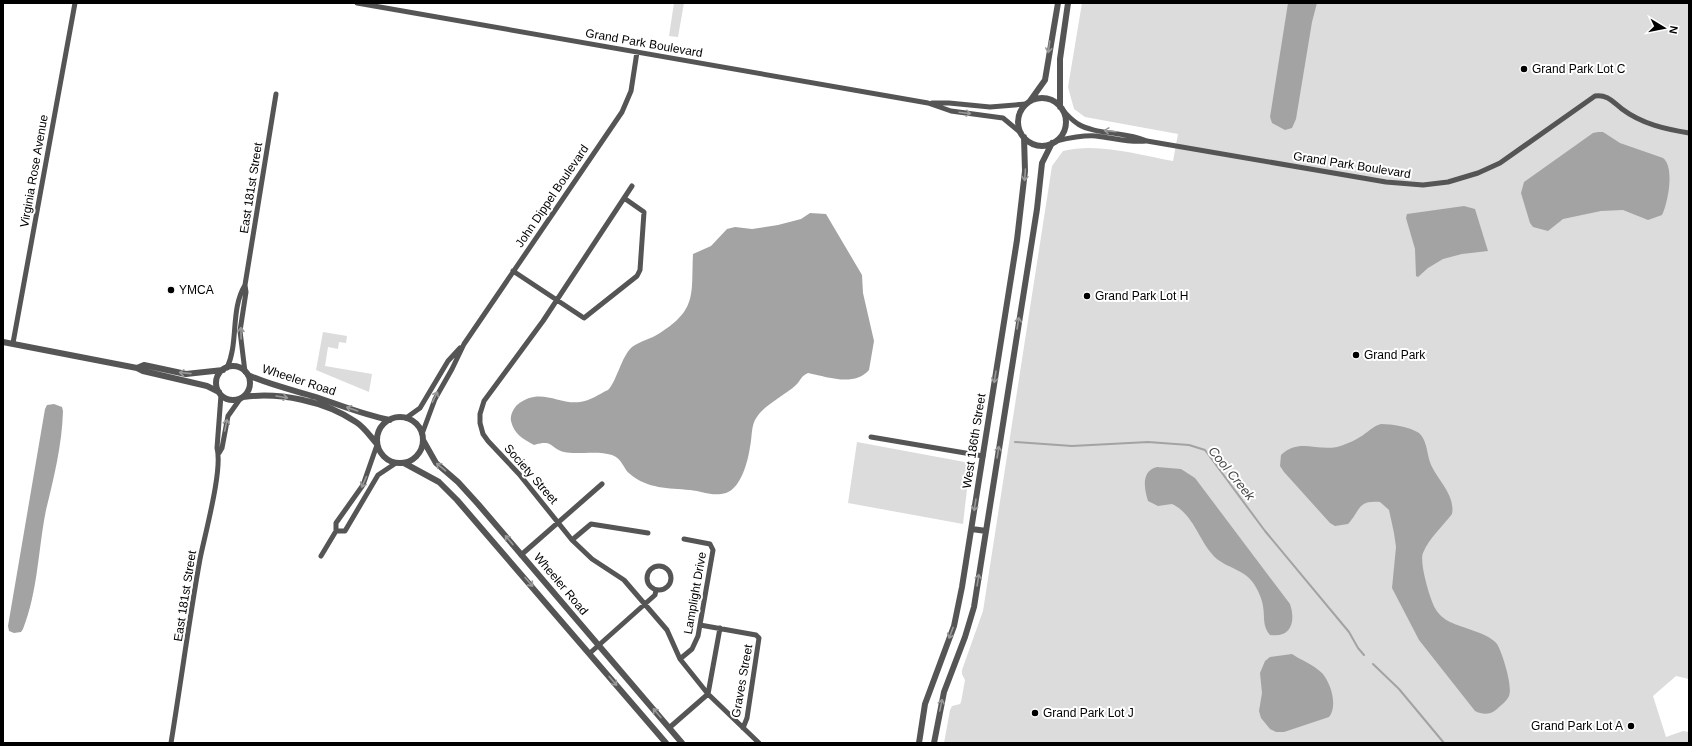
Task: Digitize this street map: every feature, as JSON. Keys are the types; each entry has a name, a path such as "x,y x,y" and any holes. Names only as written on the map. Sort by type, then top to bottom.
{"street":[{"name":"Virginia Rose Avenue","path":"13,344 75,3"},
{"name":"Grand Park Boulevard","path":"357,3 928,103 951,111 1003,118 1022,135"},
{"path":"1058,3 1045,80 1021,111 1018,120 1022,135 1034,144 1043,146 1054,142 1062,134 1065,126 1065,117 1061,108 1060,59 1068,3"},
{"name":"John Dippel Boulevard","path":"422,437 434,399 452,369 464,344 622,112 631,91 637,52"},
{"name":"East 181st Street","path":"247,373 240,330 246,292 245,285 276,94"},
{"name":"Grand Park Boulevard","path":"1061,108 1077,123 1089,129 1135,135 1147,141 1386,182 1416,185 1448,182 1487,169 1522,148 1595,96 1604,96 1611,99 1627,112 1645,122 1661,128 1689,133"},
{"path":"1028,103 1038,98 1047,99 1061,108"},
{"name":"Grand Park Boulevard","path":"928,103 949,103 990,107 1028,103"},
{"name":"West 186th Street","path":"919,743 925,704 958,611 972,529 1019,226 1025,171 1022,135"},
{"name":"Grand Park Boulevard","path":"1054,142 1082,136 1095,136 1134,143 1147,141"},
{"name":"West 186th Street","path":"934,743 944,692 965,637 974,607 1037,209 1042,163 1054,142"},
{"name":"Society Street","path":"632,186 557,300 484,401 480,414 483,434 559,522 572,540 592,559 624,580 667,630 680,659 708,694 759,743"},
{"path":"513,271 584,318 636,276 640,270 644,212 624,198"},
{"name":"East 181st Street","path":"225,369 233,353 236,313 242,290 245,285"},
{"path":"3,342 137,368 143,371 207,386 228,399 242,398 250,387 247,373 239,367 186,374 144,365 137,368"},
{"name":"John Dippel Boulevard","path":"406,418 420,408 448,361 464,344"},
{"path":"220,393 217,380 225,369"},
{"name":"Wheeler Road","path":"247,373 279,387 373,417 390,420"},
{"name":"East 181st Street","path":"171,743 219,453 220,393"},
{"name":"Wheeler Road","path":"242,398 276,396 316,404 356,422 377,444"},
{"name":"East 181st Street","path":"219,453 222,448 228,416 242,398"},
{"path":"321,556 336,531 336,523 363,485 377,444 379,432 383,425 390,420 406,418 416,424 422,437 418,455 412,460 404,463 396,463 385,458 377,444"},
{"name":"Wheeler Road","path":"422,437 436,463 458,482 682,743"},
{"path":"871,437 983,456"},
{"path":"336,531 345,531 378,474 396,463"},
{"name":"Wheeler Road","path":"404,463 439,482 457,500 666,743"},
{"path":"521,555 602,484"},
{"path":"572,540 589,525 594,524 648,533"},
{"path":"972,529 986,531"},
{"name":"Lamplight Drive","path":"680,659 692,649 698,636 713,547 707,543 684,539"},
{"path":"662,567 669,573 670,583 663,589 656,590 648,584 648,574 652,569 662,567"},
{"path":"590,653 655,594 656,590"},
{"path":"669,728 708,694 720,628 700,625"},
{"name":"Graves Street","path":"720,628 758,636 759,641 747,718 743,728"}],"shaded area":[{"path":"674,3 684,3 678,37 669,36"},
{"name":"Grand Park","path":"1082,3 1689,3 1689,679 1676,676 1653,696 1666,737 1683,731 1689,732 1689,743 944,743 950,710 952,706 960,704 961,702 965,680 962,670 983,611 1052,166 1063,151 1090,148 1118,150 1173,161 1178,134 1085,117 1074,109 1068,87"},
{"path":"1288,3 1317,3 1312,22 1296,119 1292,128 1285,130 1272,123 1270,117"},
{"path":"1603,132 1620,143 1663,158 1667,163 1670,177 1668,194 1662,215 1648,220 1623,210 1601,211 1563,219 1548,231 1533,227 1530,223 1521,193 1524,182 1593,133"},
{"path":"1464,206 1475,209 1488,251 1462,254 1443,259 1428,268 1418,277 1416,276 1415,249 1406,218 1407,214"},
{"path":"810,213 826,214 862,275 863,293 874,341 869,370 856,378 848,379 832,378 808,373 802,377 796,385 763,410 758,415 754,423 751,444 743,473 736,486 731,490 726,493 717,494 658,487 644,483 637,479 630,474 621,461 612,455 600,453 564,452 545,443 534,445 523,438 514,429 512,426 511,415 517,405 525,400 541,396 564,401 580,402 591,399 608,390 614,381 628,351 638,343 657,335 681,316 687,308 692,290 693,254 711,246 727,229 735,227 752,229 778,225 801,219"},
{"path":"323,332 347,336 346,343 339,342 338,349 328,347 325,366 372,374 369,392 316,370"},
{"path":"54,404 62,407 63,411 55,473 43,525 32,600 23,629 21,632 14,633 9,631 8,626 45,409 47,405"},
{"path":"1381,424 1395,425 1419,433 1425,442 1429,459 1435,473 1451,499 1452,514 1432,537 1423,553 1422,564 1428,589 1439,614 1450,622 1488,637 1497,644 1499,648 1504,661 1510,691 1507,700 1492,712 1484,714 1475,711 1419,640 1392,588 1396,547 1389,510 1380,502 1363,504 1348,524 1335,526 1330,523 1280,466 1281,455 1294,447 1337,447 1355,440 1375,426"},
{"path":"857,442 970,463 963,524 848,503"},
{"path":"1157,467 1181,469 1195,478 1290,604 1292,611 1292,623 1287,631 1283,634 1277,635 1270,635 1267,632 1262,600 1254,584 1245,575 1217,559 1212,554 1190,520 1179,508 1172,504 1158,506 1148,501 1145,491 1146,476 1148,472"},
{"path":"1292,654 1319,670 1325,677 1331,688 1333,701 1332,712 1329,717 1284,732 1276,732 1270,729 1261,718 1259,711 1262,693 1260,673 1265,661 1270,657"}],"waterway":[{"name":"Cool Creek","path":"1015,442 1072,446 1148,442 1189,445 1205,450 1265,531 1349,632 1358,648 1364,655"},
{"name":"Cool Creek","path":"1373,664 1399,689 1444,743"}],"place":[{"name":"Grand Park Lot C","path":"1524,69"},
{"name":"YMCA","path":"171,290"},
{"name":"Grand Park Lot H","path":"1087,296"},
{"name":"Grand Park","path":"1356,355"},
{"name":"Grand Park Lot J","path":"1035,713"},
{"name":"Grand Park Lot A","path":"1631,726"}]}
